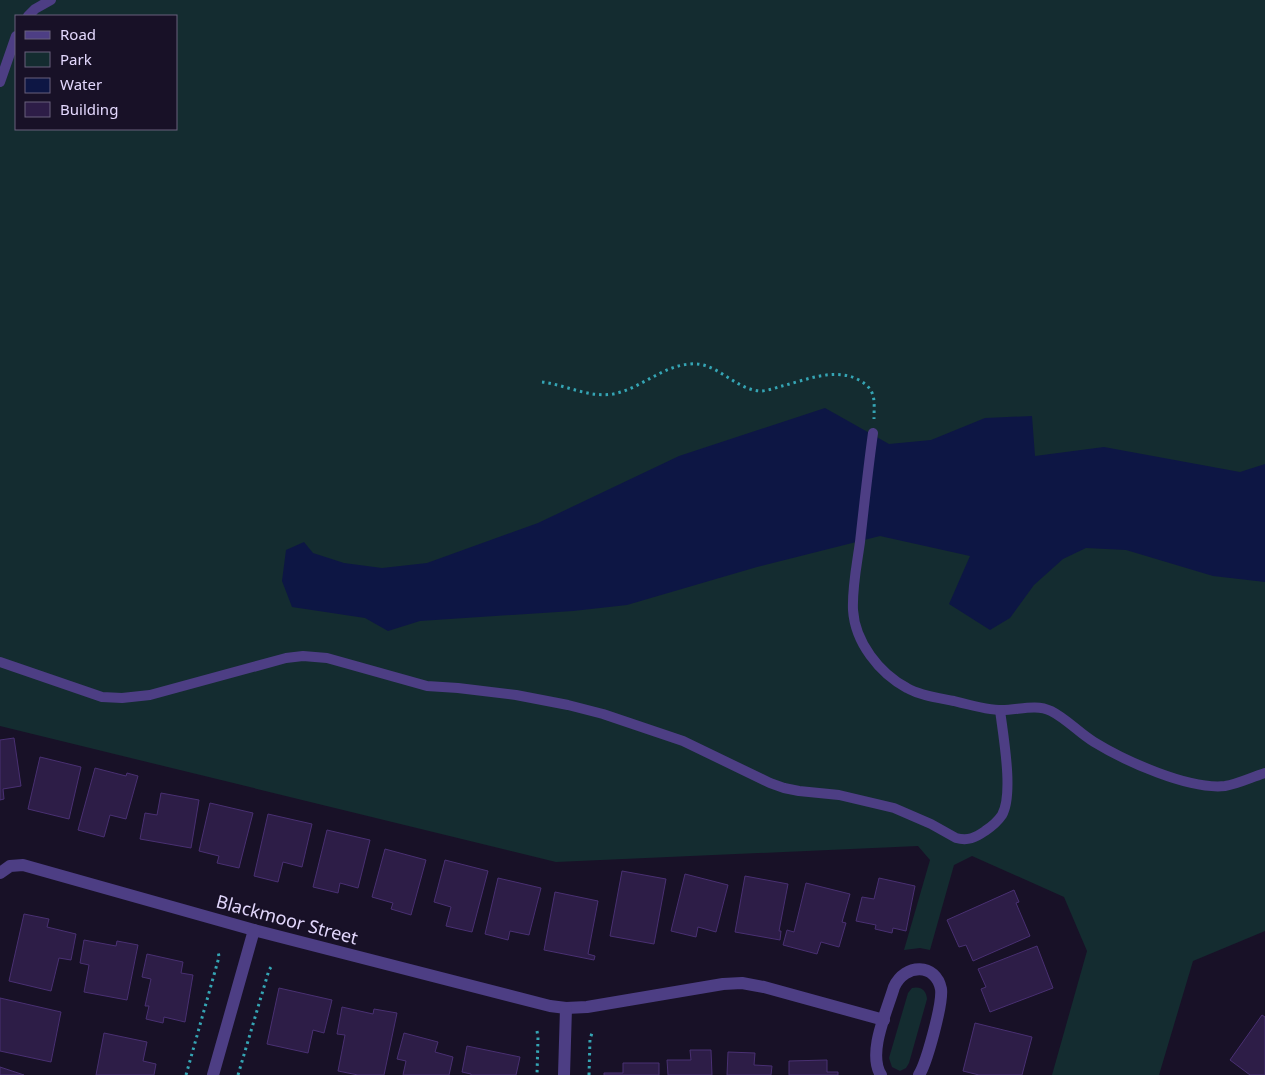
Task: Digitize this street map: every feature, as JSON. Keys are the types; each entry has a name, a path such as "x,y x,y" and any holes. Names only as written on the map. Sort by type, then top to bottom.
{"street":[{"name":"Blackmoor Street","path":"1,872 10,866 23,864 254,930 542,1004 566,1008 587,1007 723,984 742,984 764,987 884,1020"},
{"path":"213,1075 254,930"},
{"path":"882,1075 877,1067 875,1054 884,1020 896,981 904,973 914,969 929,973 936,978 941,988 942,999 919,1075"},
{"path":"564,1075 566,1008"}],"lane":[{"path":"29,15 35,9 51,0"},
{"path":"0,82 15,39"},
{"path":"873,433 854,589 855,621 859,635 875,661 894,679 914,691 971,705 1000,710 1045,708 1066,720 1080,733 1108,750 1156,772 1199,785 1227,786 1265,773"},
{"path":"0,662 102,697 122,698 150,695 286,658 303,656 327,658 427,686 516,695 546,700 603,714 683,741 784,788 839,794 894,808 915,816 963,840 970,840 988,829 1002,816 1006,805 1006,764 1000,710"}],"path":[{"path":"542,382 557,384 592,394 613,394 660,372 692,364 713,369 740,386 760,391 817,377 843,374 856,378 867,384 870,388 874,403 873,433"},
{"path":"186,1075 219,957 218,950"},
{"path":"238,1075 269,970 274,964"},
{"path":"537,1031 537,1075"},
{"path":"589,1075 590,1039 592,1033"}],"green space":[{"path":"0,0 1265,0 1265,931 1193,961 1159,1075 1052,1075 1087,951 1064,897 972,856 954,865 930,950 920,948 904,950 930,860 918,846 556,862 0,726"},
{"path":"912,988 922,989 926,993 927,999 909,1063 906,1068 900,1071 892,1067 889,1058 908,993"}],"water":[{"path":"825,408 889,444 931,440 985,418 1032,416 1035,456 1104,447 1240,472 1265,464 1265,582 1213,576 1126,550 1086,548 1063,559 1034,585 1010,618 990,630 949,604 970,556 880,536 757,567 627,605 573,611 420,621 388,631 365,618 292,607 282,581 286,550 304,542 313,553 344,563 382,568 427,563 538,523 679,456"}],"building":[{"path":"14,738 21,786 3,789 4,799 0,800 0,740"},
{"path":"40,757 81,767 69,819 28,809"},
{"path":"95,768 126,776 127,773 138,776 126,819 110,815 104,837 78,830"},
{"path":"161,793 199,800 191,848 140,839 145,813 157,815"},
{"path":"210,803 253,813 239,868 217,863 219,856 199,851"},
{"path":"268,814 312,824 302,867 283,862 278,882 254,876"},
{"path":"327,830 370,840 358,888 340,883 338,893 313,887"},
{"path":"385,849 426,860 411,915 391,909 393,903 372,897"},
{"path":"445,860 488,871 472,932 446,926 451,907 434,902"},
{"path":"622,871 666,879 654,944 610,936"},
{"path":"685,874 728,885 716,932 698,927 696,937 671,931"},
{"path":"745,876 788,884 779,931 781,931 780,940 735,932"},
{"path":"498,878 541,888 529,935 510,931 508,940 485,934"},
{"path":"879,878 915,886 906,931 893,928 892,933 875,929 876,925 856,921 862,897 874,899"},
{"path":"806,883 850,894 842,922 846,923 839,947 821,942 817,954 783,945 787,930 794,932"},
{"path":"1014,890 1019,902 1016,903 1030,936 973,961 966,945 959,947 947,920"},
{"path":"555,892 598,901 588,954 595,956 594,960 544,950"},
{"path":"24,914 49,919 47,927 76,934 71,960 59,958 51,991 9,981"},
{"path":"84,940 116,946 117,941 138,945 127,1000 84,992 89,965 80,963"},
{"path":"1037,946 1053,988 990,1012 981,989 986,987 978,969"},
{"path":"147,954 183,962 181,973 193,975 185,1022 164,1017 163,1023 146,1019 149,1006 145,1006 151,979 142,977"},
{"path":"279,988 332,1000 324,1033 313,1030 308,1053 267,1044"},
{"path":"0,998 61,1012 51,1062 0,1051"},
{"path":"342,1007 373,1014 374,1009 397,1013 384,1075 358,1075 338,1071 345,1035 337,1034"},
{"path":"1262,1015 1265,1017 1265,1075 1250,1075 1230,1060"},
{"path":"975,1023 1032,1037 1022,1075 979,1075 963,1071"},
{"path":"104,1033 147,1042 143,1061 156,1064 154,1075 96,1075"},
{"path":"404,1033 438,1042 435,1052 453,1057 449,1075 403,1075 406,1061 397,1059"},
{"path":"467,1046 520,1057 516,1075 471,1075 462,1072"},
{"path":"690,1050 711,1050 712,1075 668,1075 667,1060 691,1060"},
{"path":"728,1052 755,1053 754,1065 772,1066 771,1075 727,1075"},
{"path":"827,1060 827,1072 838,1072 838,1075 789,1075 789,1061"},
{"path":"623,1063 659,1063 659,1075 604,1075 604,1073 623,1073"},
{"path":"0,1067 24,1075 0,1075"}]}
